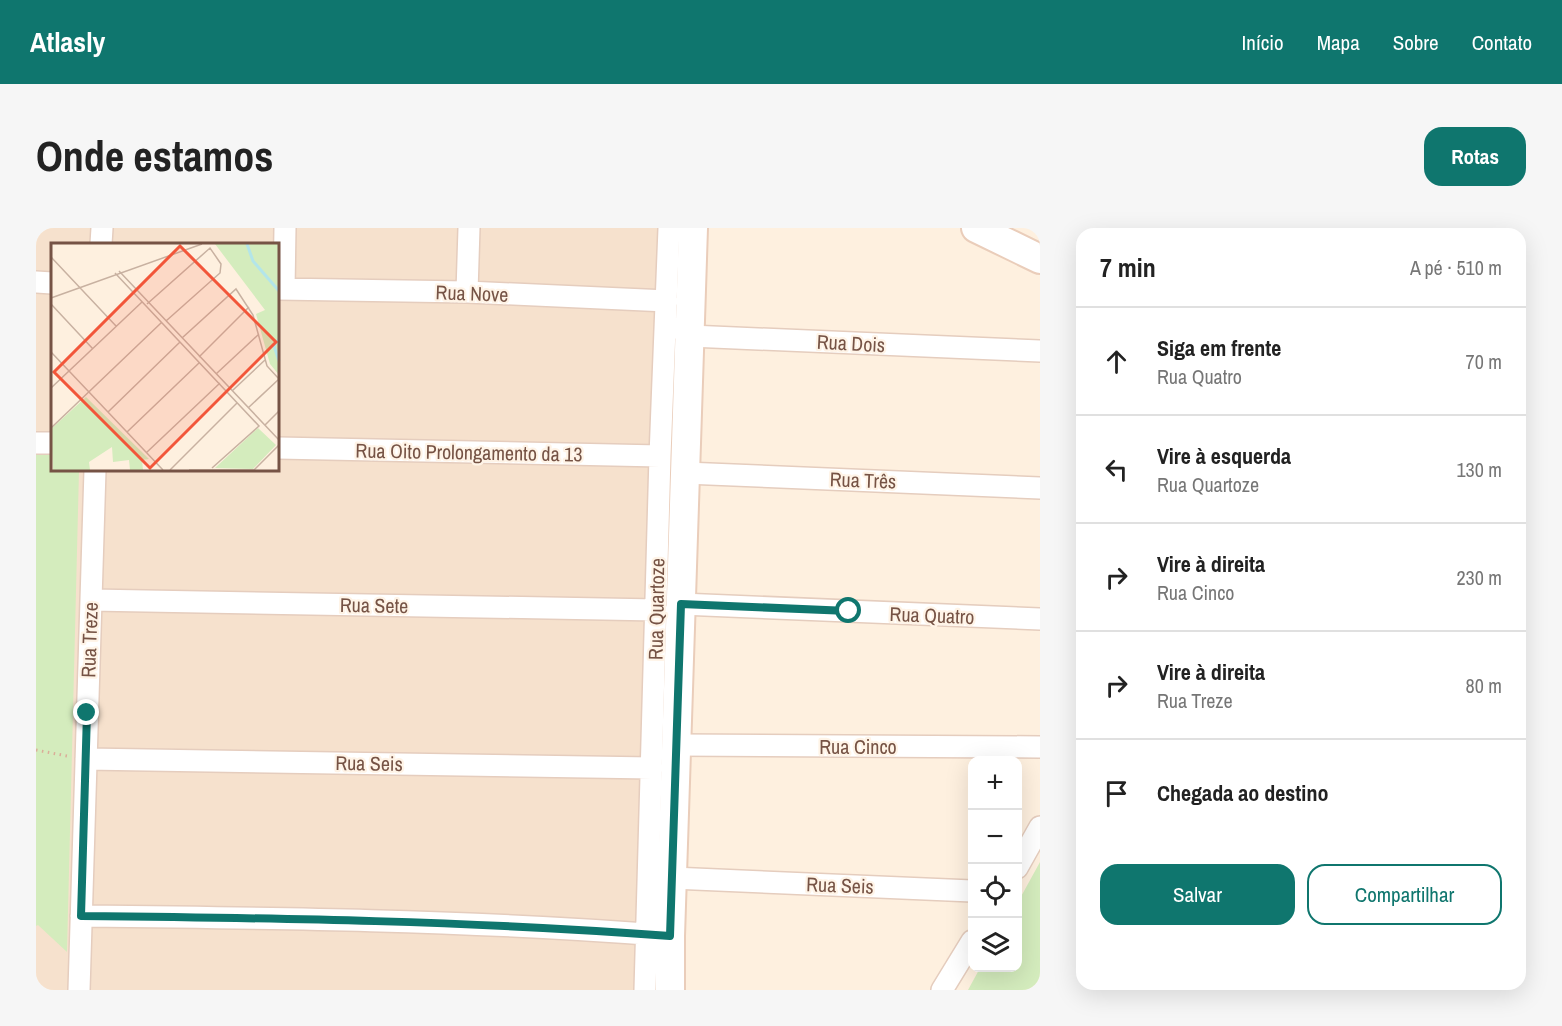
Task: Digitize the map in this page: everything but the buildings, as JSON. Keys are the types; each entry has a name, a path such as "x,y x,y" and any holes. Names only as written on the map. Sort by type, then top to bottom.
{"street":[{"path":"101,243 102,228"},
{"path":"281,289 285,228"},
{"path":"467,292 469,228"},
{"name":"Rua Quartoze","path":"645,990 672,878 677,745 660,456 669,228"},
{"name":"Rua Quartoze","path":"670,990 658,935 652,768 686,473 693,228"},
{"path":"976,228 1040,259"},
{"name":"Rua Nove","path":"281,289 467,292 666,310"},
{"path":"666,310 690,336"},
{"name":"Rua Dois","path":"690,336 1040,351"},
{"path":"36,442 51,443"},
{"name":"Rua Oito Prolongamento da 13","path":"279,448 660,456"},
{"name":"Rua Treze","path":"79,990 94,471"},
{"name":"Rua Três","path":"686,473 1040,488"},
{"name":"Rua Sete","path":"90,600 669,607"},
{"name":"Rua Quatro","path":"669,607 1040,619"},
{"name":"Rua Cinco","path":"677,745 1040,747"},
{"name":"Rua Seis","path":"86,759 652,768"},
{"path":"1019,864 1040,827"},
{"name":"Rua Seis","path":"672,878 968,891"},
{"path":"81,916 425,923 658,935"},
{"path":"942,990 968,948"}],"path":[{"path":"36,750 86,759"}],"shaded area":[{"path":"36,228 697,228 670,990 36,990"}],"green space":[{"path":"36,451 51,452 51,471 79,471 67,952 38,925 36,926"},
{"path":"1040,862 1040,990 968,990 978,972 1022,972 1022,895"}],"route":[{"path":"87,713 81,916 252,917 403,922 670,936 681,604 849,611"}]}
